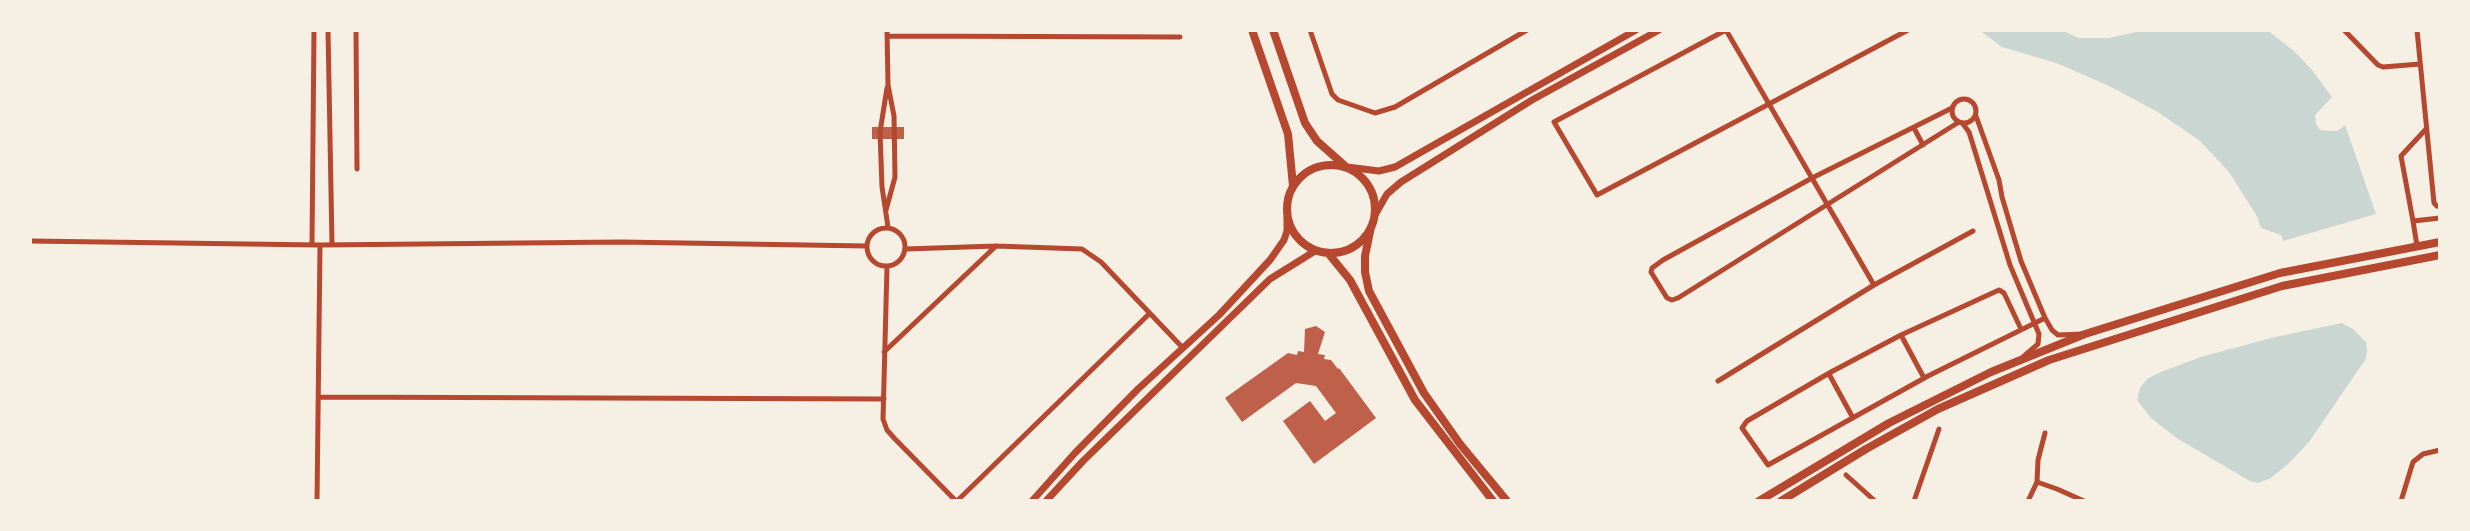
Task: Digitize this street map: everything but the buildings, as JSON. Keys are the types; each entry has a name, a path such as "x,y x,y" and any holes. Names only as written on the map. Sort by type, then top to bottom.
{"main road":[{"path":"1252,30 1288,134 1293,186"},
{"path":"1273,30 1305,122 1317,141 1360,175 1375,200 1375,215 1364,256 1369,291 1424,393 1460,444 1507,501"},
{"path":"1347,167 1332,164 1303,174 1293,186 1286,207 1292,232 1302,243 1315,251 1328,253 1354,247 1371,227"},
{"path":"1759,501 1870,434 1991,372 2085,334 2280,273 2440,242"},
{"path":"1328,253 1350,280 1415,400 1493,501"},
{"path":"1781,501 1866,449 1938,410 2049,360 2281,286 2440,255"}],"street":[{"path":"312,244 314,30"},
{"path":"328,30 332,244"},
{"path":"356,30 357,169"},
{"path":"1310,30 1332,94 1338,100 1375,113 1385,111 1525,30"},
{"path":"1347,167 1379,172 1395,167 1636,30"},
{"path":"1375,215 1387,194 1401,183 1532,100 1659,30"},
{"path":"1874,285 1828,206 1812,178 1769,104 1726,30 1554,122 1597,195 1769,104 1908,30"},
{"path":"2344,30 2378,65 2383,67 2420,64"},
{"path":"2417,30 2434,203 2437,206"},
{"path":"886,210 895,177 894,116 888,85 887,33 1180,37"},
{"path":"888,85 880,132 882,187 888,227"},
{"path":"1969,100 1977,108 1973,121 1961,123 1923,145 1678,298 1667,298 1651,272 1652,268 1812,178 1952,108 1958,101 1969,100"},
{"path":"1952,108 1954,117 1969,132 2010,265 2040,338 2038,344 2020,359"},
{"path":"1976,116 1999,180 2021,261 2045,318 2058,335 2085,334"},
{"path":"1914,128 1923,145"},
{"path":"2417,246 2401,156 2427,128"},
{"path":"1032,501 1074,454 1219,315 1278,250 1287,231 1287,218"},
{"path":"2413,221 2440,218"},
{"path":"888,227 902,234 906,249 903,258 887,267 872,261 867,246 873,232 888,227"},
{"path":"1718,381 1874,285 1973,231"},
{"path":"30,241 320,245 621,242 867,246"},
{"path":"317,501 320,245"},
{"path":"906,249 996,246 1082,248 1101,262 1182,348"},
{"path":"884,353 996,246"},
{"path":"1046,501 1083,461 1270,279 1315,251"},
{"path":"887,267 883,419 887,430 957,501 1149,314"},
{"path":"2021,329 2004,293 1999,290 1901,335 1747,421 1742,428 1768,466 1924,378 2045,318"},
{"path":"1901,335 1924,378"},
{"path":"1829,374 1853,418"},
{"path":"319,397 884,399"},
{"path":"1914,501 1939,429"},
{"path":"2028,501 2037,482 2038,460 2045,433"},
{"path":"2401,501 2413,462 2423,454 2440,450"},
{"path":"1846,475 1875,501"},
{"path":"2037,482 2084,501"}],"shaded area":[{"path":"1979,30 2062,30 2078,38 2109,38 2145,30 2267,30 2294,51 2332,97 2315,115 2316,124 2320,130 2328,131 2337,131 2345,125 2376,214 2283,241 2281,235 2261,228 2257,216 2229,172 2200,141 2158,112 2111,87 2059,64 2002,47"},
{"path":"2342,323 2353,329 2366,342 2365,360 2309,442 2271,478 2258,483 2250,481 2178,439 2151,418 2137,400 2140,388 2147,379 2161,372 2201,357 2271,338"}]}
